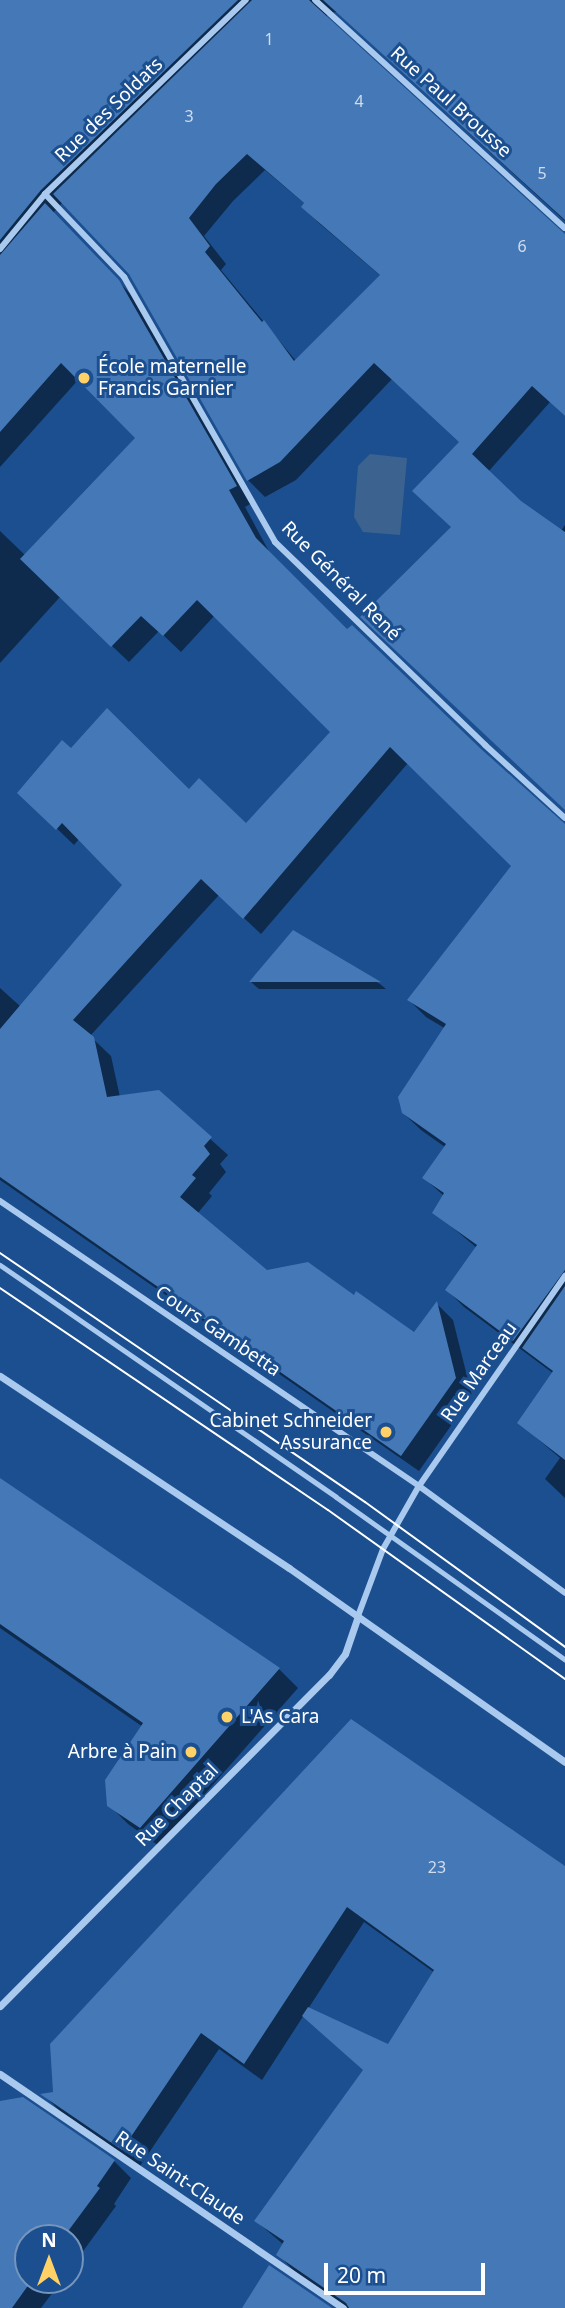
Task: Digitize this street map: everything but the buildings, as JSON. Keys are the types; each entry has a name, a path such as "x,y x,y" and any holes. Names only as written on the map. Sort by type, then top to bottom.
{"street":[{"name":"Rue des Soldats","path":"0,249 44,194 246,0"},
{"name":"Rue Paul Brousse","path":"315,0 565,228"},
{"name":"Rue Général René","path":"44,194 124,278 275,542 485,745 565,818"},
{"name":"Cours Gambetta","path":"0,1201 419,1486 565,1593"},
{"name":"Rue Marceau","path":"419,1486 565,1276"},
{"path":"0,1376 358,1616 565,1762"},
{"path":"358,1616 383,1549 419,1486"},
{"name":"Rue Chaptal","path":"0,2006 329,1675 345,1654 358,1616"},
{"name":"Rue Saint-Claude","path":"0,2074 343,2308"}],"lane":[{"path":"0,1265 565,1660"}],"water":[{"path":"370,454 407,458 400,535 363,532 354,517 358,466"}],"tram line":[{"path":"0,1253 365,1502 565,1647"},
{"path":"0,1288 328,1510 565,1679"}],"place":[{"name":"École maternelle Francis Garnier","path":"84,378"},
{"name":"Cabinet Schneider Assurance","path":"386,1432"},
{"name":"L'As Cara","path":"227,1717"},
{"name":"Arbre à Pain","path":"191,1752"}]}
